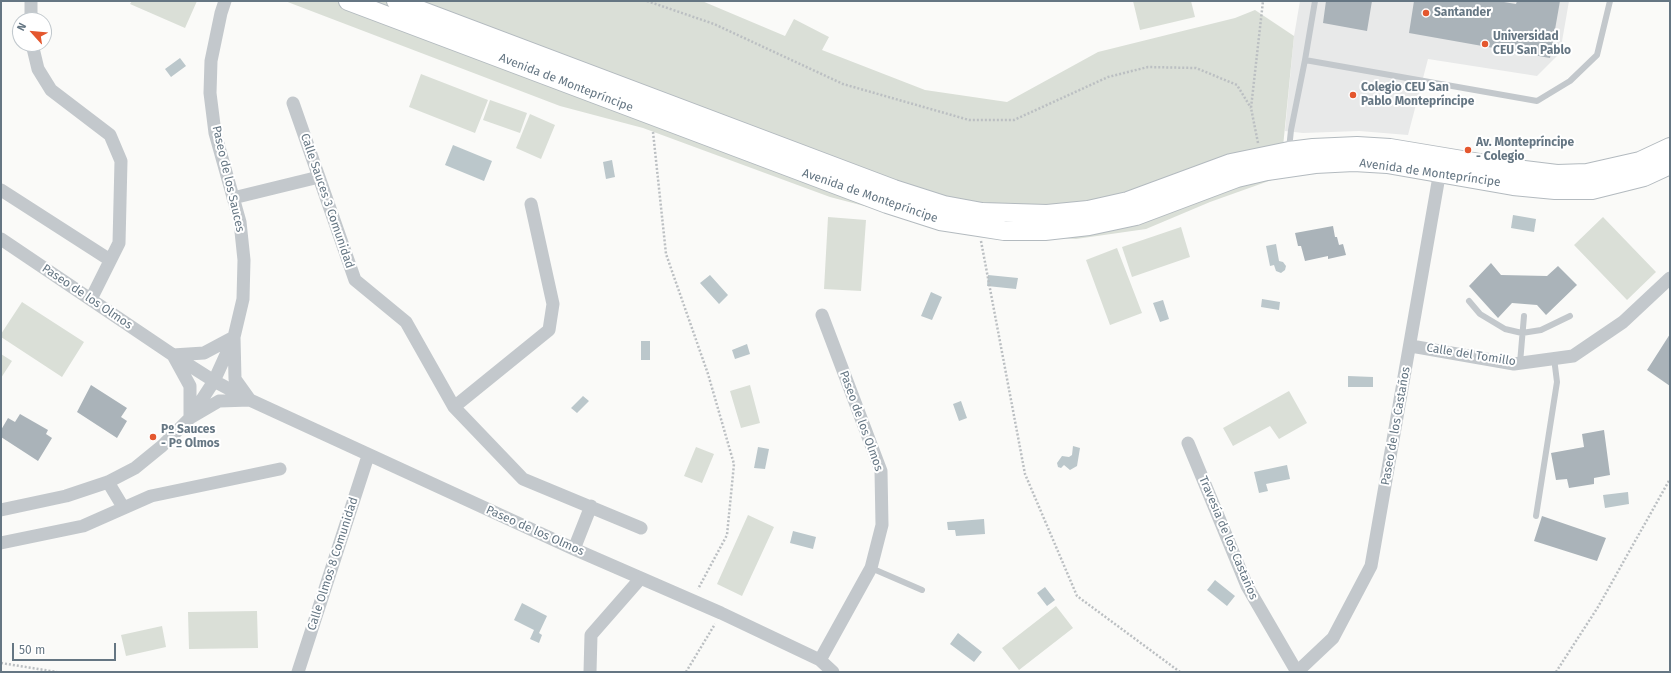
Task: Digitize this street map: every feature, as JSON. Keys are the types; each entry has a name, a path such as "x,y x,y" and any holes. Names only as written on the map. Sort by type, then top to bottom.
{"street":[{"path":"31,1 31,12"},
{"name":"Paseo de los Sauces","path":"1,510 66,496 108,482 135,468 162,446 190,418 214,381 234,338 243,299 244,260 240,222 215,133 210,93 211,61 221,12 225,1"},
{"name":"Avenida de Montepríncipe","path":"348,1 886,204 940,221 979,228 1045,231 1089,226 1136,216 1237,178 1267,171 1315,164 1354,162 1387,164 1441,164 1516,169 1557,174 1587,173 1640,161 1670,147"},
{"name":"Avenida de Montepríncipe","path":"396,1 894,189 944,204 982,212 1048,214 1088,210 1128,201 1231,163 1289,151 1358,146 1390,148 1513,186 1555,190 1592,190 1644,177 1670,165"},
{"path":"34,52 38,69 52,90 110,135 121,161 119,243 91,299"},
{"name":"Calle Sauces 3 Comunidad","path":"293,103 355,280 406,322 454,407 523,479 641,528"},
{"name":"Paseo de los Castaños","path":"1297,672 1333,638 1371,566 1411,346 1441,164"},
{"path":"233,198 319,177"},
{"path":"1,190 110,260"},
{"path":"454,407 549,330 553,304 531,204"},
{"name":"Paseo de los Olmos","path":"1,239 173,355 214,381 250,400 368,456 640,579 721,613 820,660 833,672"},
{"name":"Calle del Tomillo","path":"1411,346 1514,364 1573,356 1623,322 1670,278"},
{"name":"Paseo de los Olmos","path":"820,660 870,568 882,525 880,471 822,315"},
{"path":"173,355 204,354 234,338"},
{"name":"Paseo de los Olmos","path":"234,338 235,379 250,400"},
{"name":"Paseo de los Olmos","path":"173,355 190,386 190,418"},
{"name":"Paseo de los Olmos","path":"190,418 219,401 250,400"},
{"name":"Travesía de los Castaños","path":"1188,443 1246,586 1297,672"},
{"name":"Calle Olmos 8 Comunidad","path":"298,672 368,456"},
{"path":"1,543 83,526 150,496 280,469"},
{"path":"108,482 124,507"},
{"path":"574,549 591,506"},
{"path":"590,672 591,635 640,579"}],"lane":[{"path":"1289,151 1291,130 1315,1"},
{"path":"1305,60 1537,101 1570,81 1597,55 1610,1"},
{"path":"1469,301 1480,314 1505,329 1522,333 1541,330 1570,316"},
{"path":"1520,363 1524,316"},
{"path":"1536,516 1557,382 1554,358"},
{"path":"870,568 922,590"}],"path":[{"path":"647,1 714,24 844,84 969,120 1014,120 1108,77 1148,67 1196,68 1237,85 1250,108 1261,156"},
{"path":"1250,108 1263,1"},
{"path":"655,116 652,126 666,254 708,374 734,464 727,535 692,600"},
{"path":"979,228 982,254 1026,474 1077,596 1180,672"},
{"path":"1556,672 1598,607 1670,478"},
{"path":"686,672 721,613"},
{"path":"1,663 57,672"}],"shaded area":[{"path":"132,1 197,1 185,28 130,4"},
{"path":"285,1 702,1 785,36 794,19 829,37 822,50 925,90 1007,102 1098,52 1235,18 1255,10 1294,36 1280,177 1210,202 1146,229 1076,239 967,233 830,197 643,128 560,106"},
{"path":"1133,1 1191,1 1195,17 1140,30"},
{"name":"Colegio CEU San Pablo Montepríncipe","path":"1300,1 1569,1 1560,53 1537,76 1428,59 1408,135 1359,131 1303,133 1285,131 1294,36"},
{"path":"180,58 186,66 171,77 165,69"},
{"path":"421,74 488,100 475,133 409,107"},
{"path":"490,100 527,113 520,133 483,120"},
{"path":"530,114 555,125 541,159 516,148"},
{"path":"453,145 492,161 484,181 445,165"},
{"path":"612,160 615,177 606,179 603,162"},
{"path":"1513,215 1536,219 1534,232 1511,228"},
{"path":"828,217 866,220 861,291 824,289"},
{"path":"1603,217 1656,272 1627,300 1574,245"},
{"path":"1181,227 1190,257 1132,277 1122,247"},
{"path":"1276,244 1279,261 1283,262 1286,266 1285,270 1281,273 1276,271 1274,265 1270,266 1266,246"},
{"path":"1117,248 1142,313 1110,325 1086,260"},
{"path":"710,275 728,295 719,304 700,283"},
{"path":"988,275 1018,278 1016,289 987,286"},
{"path":"931,292 942,297 932,320 921,316"},
{"path":"1262,299 1280,302 1279,310 1261,307"},
{"path":"1163,300 1169,319 1160,322 1153,303"},
{"path":"22,302 84,342 62,377 1,337 1,334"},
{"path":"641,341 650,341 650,360 641,360"},
{"path":"747,344 750,354 735,359 732,350"},
{"path":"1,354 12,361 1,378"},
{"path":"1348,376 1373,377 1373,387 1348,387"},
{"path":"750,385 760,423 741,428 730,391"},
{"path":"1289,391 1307,423 1279,439 1270,426 1233,446 1223,428"},
{"path":"583,396 589,401 577,413 571,408"},
{"path":"961,401 967,418 959,421 953,404"},
{"path":"1073,446 1080,448 1077,466 1070,470 1064,465 1061,468 1058,467 1057,463 1062,456 1069,457 1072,455"},
{"path":"696,447 714,454 702,483 684,476"},
{"path":"758,447 769,449 765,469 754,468"},
{"path":"1287,465 1290,479 1266,484 1268,491 1259,493 1254,472"},
{"path":"1628,492 1629,504 1605,508 1603,495"},
{"path":"748,515 774,527 742,596 717,584"},
{"path":"984,519 985,534 956,536 955,530 948,530 947,522"},
{"path":"793,531 816,537 813,549 790,543"},
{"path":"1215,580 1235,596 1227,606 1207,590"},
{"path":"1045,587 1055,600 1047,606 1037,593"},
{"path":"522,603 547,616 539,633 542,635 539,643 530,639 534,630 514,620"},
{"path":"1056,606 1073,628 1019,670 1002,648"},
{"path":"257,611 258,648 189,649 188,612"},
{"path":"162,626 166,647 126,656 121,635"},
{"path":"958,633 982,652 974,662 950,644"}],"building":[{"path":"1326,1 1372,1 1367,31 1323,23"},
{"name":"Universidad CEU San Pablo","path":"1414,1 1498,1 1516,4 1517,1 1560,1 1550,58 1409,33"},
{"path":"1333,226 1335,237 1337,237 1339,245 1343,244 1346,255 1328,259 1328,256 1305,261 1301,246 1298,246 1295,233"},
{"path":"1491,263 1501,275 1547,276 1558,266 1577,285 1546,315 1537,305 1512,303 1498,318 1469,286"},
{"path":"1670,334 1670,386 1647,370"},
{"path":"91,385 127,408 121,417 127,421 117,438 77,412"},
{"path":"20,414 48,430 46,434 52,438 38,461 1,437 1,430 8,418 15,422"},
{"path":"1604,430 1610,475 1594,478 1594,484 1569,488 1567,479 1556,480 1551,453 1584,447 1582,434"},
{"path":"1542,516 1606,538 1597,561 1534,541"}],"place":[{"name":"Santander","path":"1426,13"},
{"name":"Universidad CEU San Pablo","path":"1485,44"},
{"name":"Colegio CEU San Pablo Montepríncipe","path":"1353,95"},
{"name":"Av. Montepríncipe - Colegio","path":"1468,150"},
{"name":"Pº Sauces - Pº Olmos","path":"153,437"}]}
